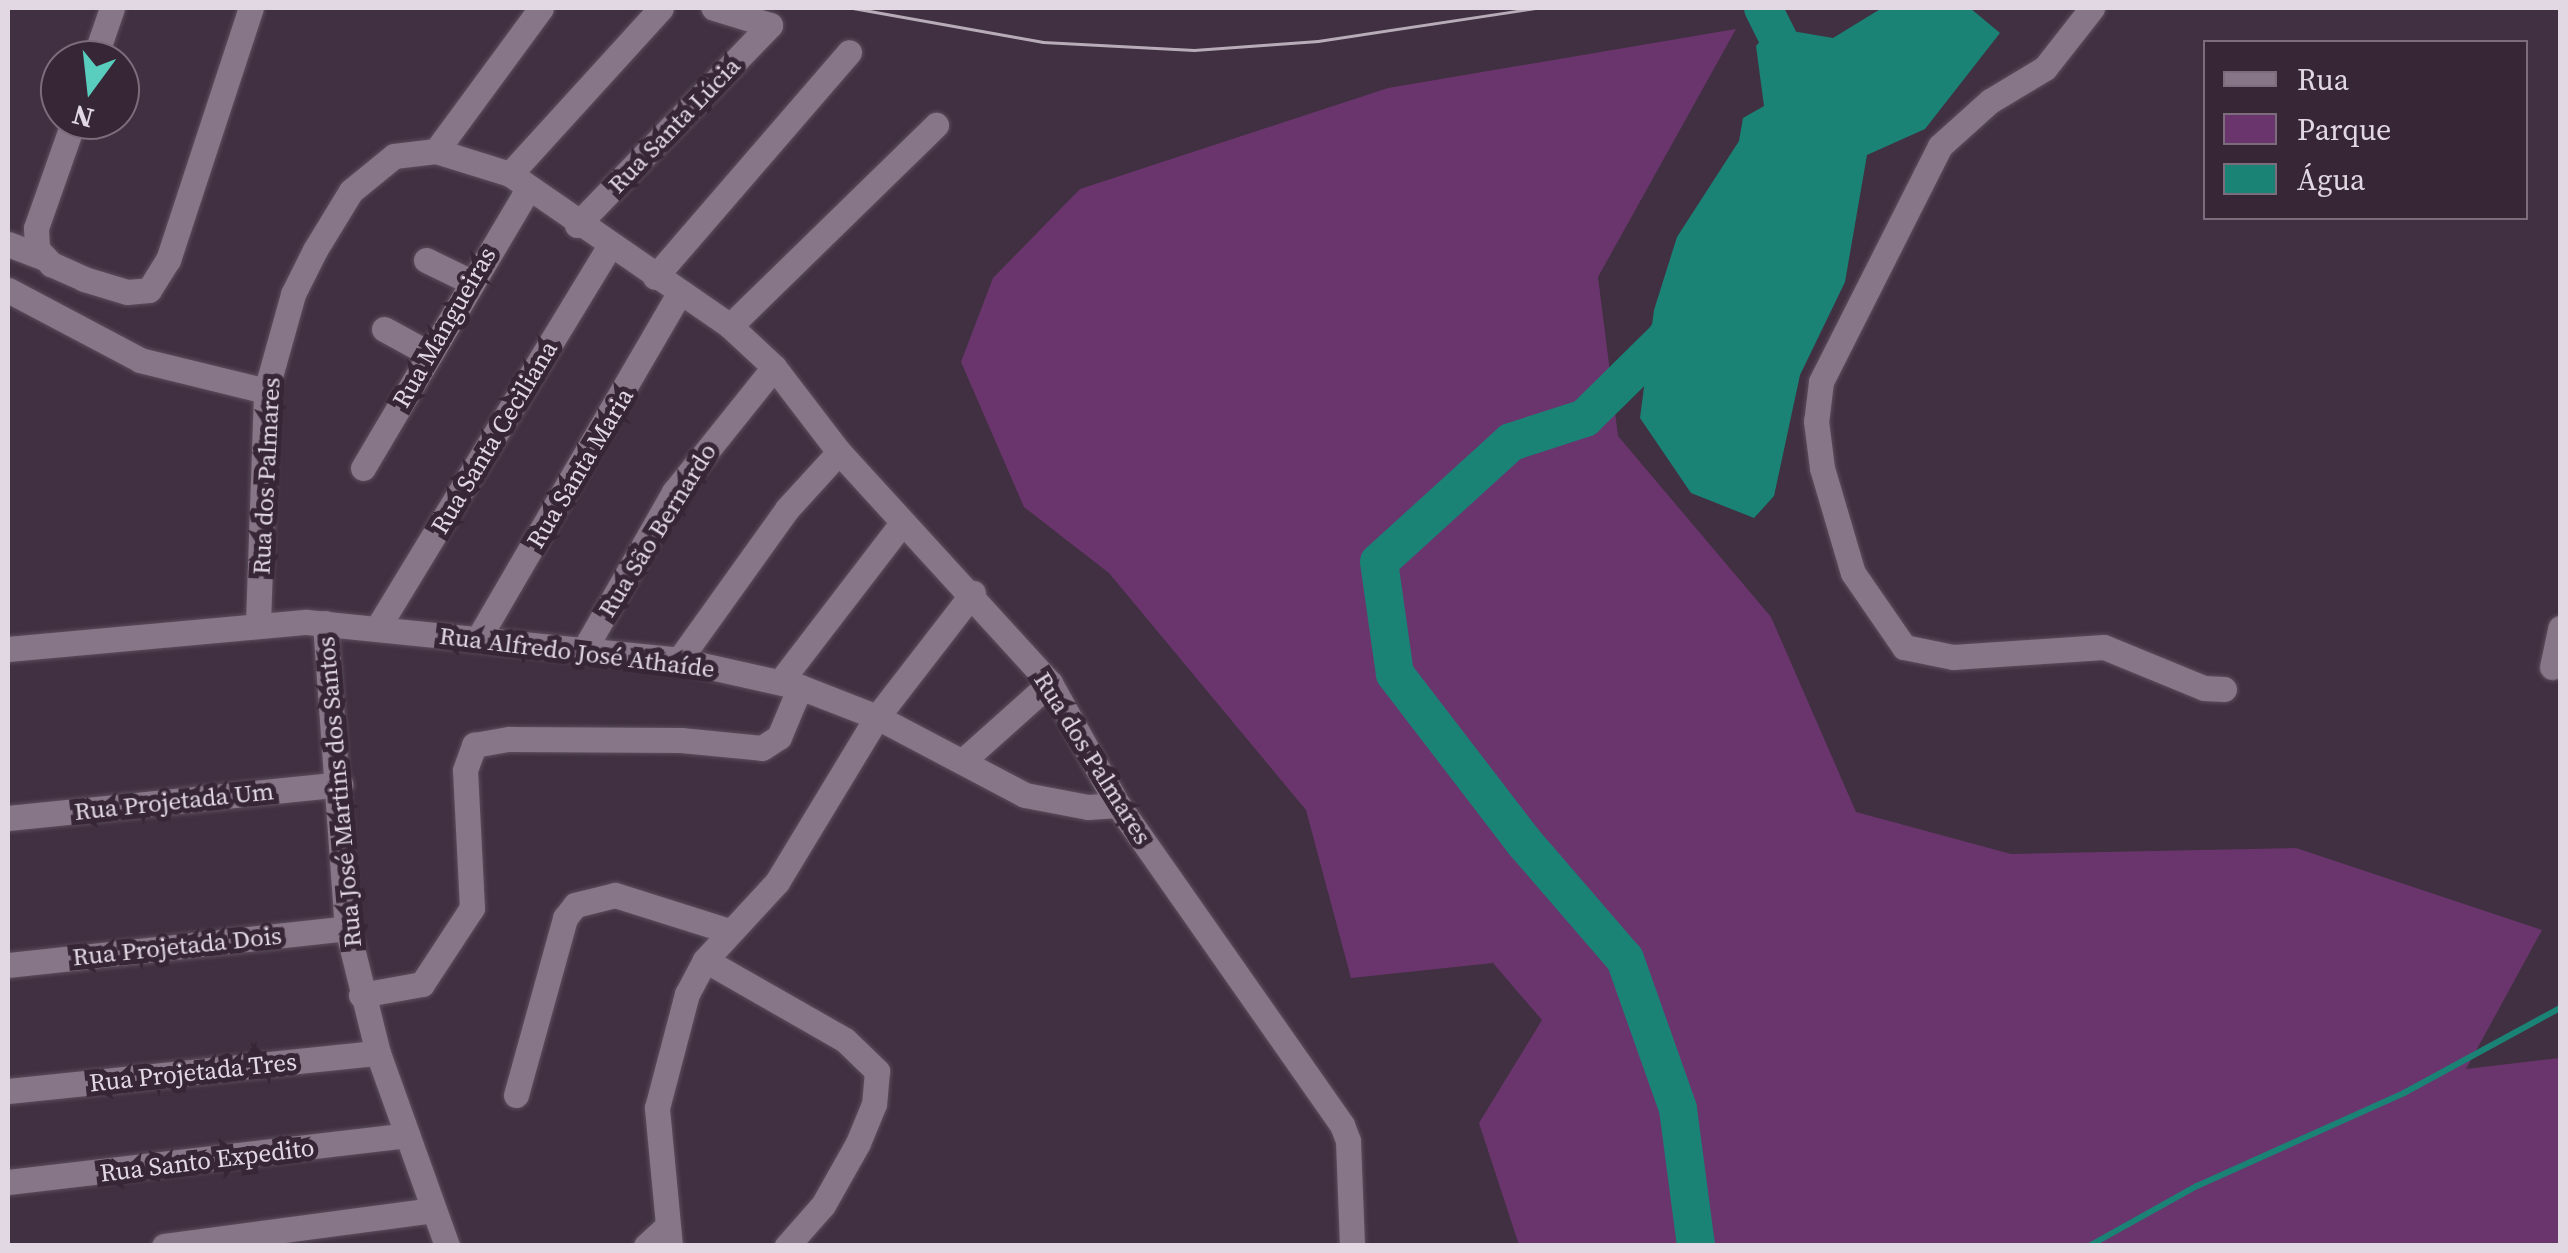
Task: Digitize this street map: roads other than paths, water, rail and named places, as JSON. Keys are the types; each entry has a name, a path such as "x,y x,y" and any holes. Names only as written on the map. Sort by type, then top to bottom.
{"street":[{"path":"101,40 112,8"},
{"path":"8,244 126,292 149,290 160,279 251,8"},
{"path":"436,151 541,8"},
{"name":"Rua Mangueiras","path":"362,468 468,281 519,180 661,8"},
{"name":"Rua Santa Lúcia","path":"577,225 770,25 714,8"},
{"path":"2092,8 2045,68 1990,101 1940,146 1821,382 1816,421 1822,468 1853,573 1904,647 1953,657 2104,647 2204,688 2224,689"},
{"path":"654,278 849,52"},
{"path":"730,326 936,124"},
{"path":"44,258 36,228 67,140"},
{"name":"Rua dos Palmares","path":"258,624 266,391 292,294 351,190 394,156 436,151 519,180 577,225 730,326 774,367 838,452 902,523 974,593 1050,684 1118,806 1342,1124 1348,1140 1352,1246"},
{"name":"Rua Santa Ceciliana","path":"378,626 610,247"},
{"path":"426,260 468,281"},
{"path":"8,290 140,360 266,391"},
{"name":"Rua Santa Maria","path":"478,639 679,294"},
{"path":"384,328 428,353"},
{"name":"Rua São Bernardo","path":"584,650 674,492 774,367"},
{"path":"679,660 788,510 838,452"},
{"path":"361,995 422,984 472,908 465,770 474,745 509,738 680,740 762,748 779,737 790,685 902,523"},
{"path":"660,1240 657,1108 678,1018 705,960 777,882 878,716 974,593"},
{"name":"Rua Alfredo José Athaíde","path":"8,649 258,624 316,622 679,660 790,685 878,716 966,759 1025,795 1056,804 1118,806"},
{"name":"Rua José Martins dos Santos","path":"316,622 340,784 348,928 361,995 447,1246"},
{"path":"2552,667 2560,628"},
{"path":"966,759 1050,684"},
{"name":"Rua Projetada Um","path":"8,818 340,784"},
{"path":"516,1095 565,918 575,906 616,895 729,930"},
{"name":"Rua Projetada Dois","path":"8,965 348,928"},
{"path":"705,960 845,1040 877,1071 858,1144 822,1205 787,1246"},
{"name":"Rua Projetada Tres","path":"8,1092 378,1052"},
{"name":"Rua Santo Expedito","path":"8,1182 407,1135"},
{"path":"164,1246 433,1210"}],"water":[{"path":"1882,8 1970,8 2000,33 1925,129 1867,155 1845,282 1800,375 1774,496 1754,518 1691,493 1640,418 1654,310 1677,237 1739,141 1743,118 1764,106 1756,46 1782,16 1792,31 1833,38"}],"waterway":[{"path":"1763,8 1790,62 1788,73"},
{"path":"1678,317 1666,338 1585,418 1511,442 1379,562 1395,674 1523,841 1625,959 1678,1109 1696,1246"},
{"path":"2089,1246 2197,1186 2404,1093 2560,1008"}],"tram line":[{"path":"853,8 1043,42 1194,50 1318,41 1537,8"}]}
